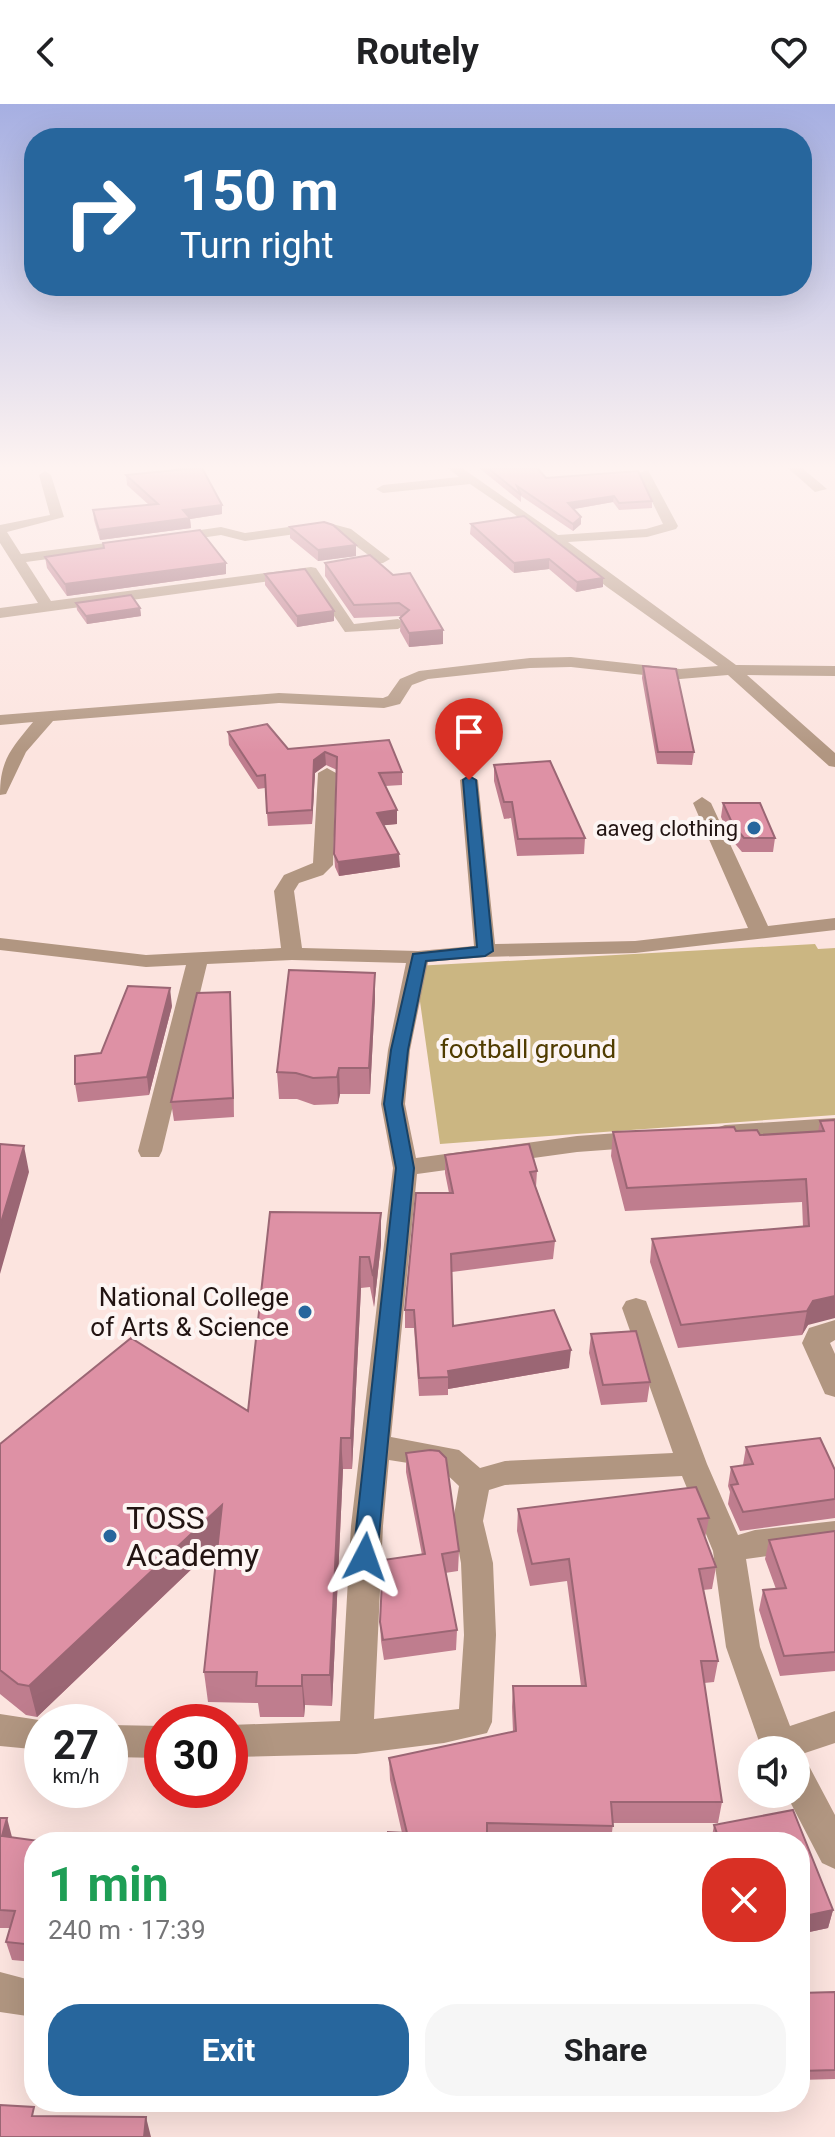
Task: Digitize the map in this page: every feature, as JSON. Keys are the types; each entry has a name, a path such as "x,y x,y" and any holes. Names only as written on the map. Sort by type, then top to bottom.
{"street":[{"path":"20,563 47,606"},
{"path":"0,613 359,563"},
{"path":"587,563 731,670 835,762"},
{"path":"322,569 350,629 398,624"},
{"path":"0,720 279,698 384,703 394,700 406,682 425,674 530,663 571,662 680,674 731,670 835,671"},
{"path":"0,790 18,751 48,716"},
{"path":"292,954 284,891 291,879 316,871 323,865 327,773"},
{"path":"469,780 485,951"},
{"path":"702,803 761,933"},
{"path":"0,944 146,961 292,954 418,957 485,951 635,947 835,924"},
{"path":"356,1738 367,1526 378,1447 405,1168 393,1104 399,1050 418,957"},
{"path":"150,1151 198,959"},
{"path":"698,1135 835,1126"},
{"path":"405,1168 577,1144 668,1137"},
{"path":"636,1308 692,1464 729,1551 743,1647 775,1736"},
{"path":"835,1330 819,1335 816,1343 835,1386"},
{"path":"378,1447 448,1458 475,1482"},
{"path":"475,1482 505,1473 692,1464"},
{"path":"248,1741 356,1738 419,1732 475,1722 480,1635 477,1563 468,1521 475,1482"},
{"path":"729,1551 755,1543 835,1534"},
{"path":"810,1736 835,1727"},
{"path":"0,1730 24,1732"},
{"path":"810,1804 835,1851"}],"green space":[{"name":"football ground","path":"815,944 818,949 835,948 835,1115 440,1144 415,966"}],"building":[{"path":"49,563 226,563 65,584"},
{"path":"325,563 379,563 393,575 410,573 443,630 409,633 400,618 409,610 399,603 354,605"},
{"path":"554,563 584,563 603,578 577,582"},
{"path":"305,569 334,611 297,616 265,574"},
{"path":"131,595 140,608 86,616 76,603"},
{"path":"643,666 676,669 694,752 658,752"},
{"path":"267,724 288,749 389,740 402,772 379,773 397,810 377,813 399,854 338,862 334,854 337,757 325,752 314,760 312,810 267,813 265,775 257,776 228,732"},
{"path":"550,761 585,838 518,839 512,802 504,802 494,765"},
{"path":"723,803 760,803 775,838 744,838 733,825"},
{"path":"289,970 375,973 369,1068 339,1068 337,1077 313,1078 277,1072"},
{"path":"128,986 170,988 147,1077 75,1084 75,1056 101,1053"},
{"path":"230,992 233,1098 171,1102 197,993"},
{"path":"835,1120 835,1296 813,1301 807,1311 681,1325 652,1239 809,1226 806,1179 627,1188 613,1132 734,1127 736,1131 757,1130 760,1135 824,1131 820,1121"},
{"path":"0,1144 24,1146 0,1226"},
{"path":"529,1144 537,1171 530,1172 555,1241 451,1254 453,1326 554,1310 571,1350 448,1371 449,1377 419,1378 414,1310 405,1310 416,1193 453,1193 445,1155"},
{"path":"270,1212 381,1213 373,1276 369,1257 360,1257 351,1438 341,1438 330,1675 302,1675 302,1686 256,1686 257,1672 204,1672 222,1505 29,1686 18,1684 0,1670 0,1444 131,1338 248,1411"},
{"path":"636,1331 650,1382 603,1385 591,1334"},
{"path":"820,1438 835,1470 835,1499 743,1512 731,1485 738,1484 731,1467 753,1464 746,1447"},
{"path":"439,1451 446,1458 459,1551 442,1554 457,1630 383,1640 380,1622 383,1560 425,1554 406,1453"},
{"path":"696,1487 709,1518 698,1519 716,1567 699,1569 718,1661 701,1661 722,1802 611,1802 613,1826 487,1823 487,1832 407,1832 389,1758 516,1731 513,1686 586,1686 569,1559 532,1564 518,1509"},
{"path":"835,1531 835,1652 784,1656 763,1590 786,1588 769,1540"},
{"path":"793,1810 802,1832 716,1832 714,1825"},
{"path":"0,1818 7,1818 2,1836 24,1839 24,1944 6,1942 15,1911 0,1910"},
{"path":"810,1852 833,1910 810,1915"},
{"path":"835,1992 835,2070 810,2071 810,1993"},
{"path":"0,2105 24,2106 24,2112 33,2112 32,2116 146,2117 144,2137 0,2137"}],"place":[{"name":"aaveg clothing","path":"754,828"},
{"name":"National College of Arts & Science","path":"305,1312"},
{"name":"TOSS Academy","path":"110,1536"}],"route":[{"path":"365,1557 405,1168 393,1104 399,1050 418,957 485,951 469,780"}]}
